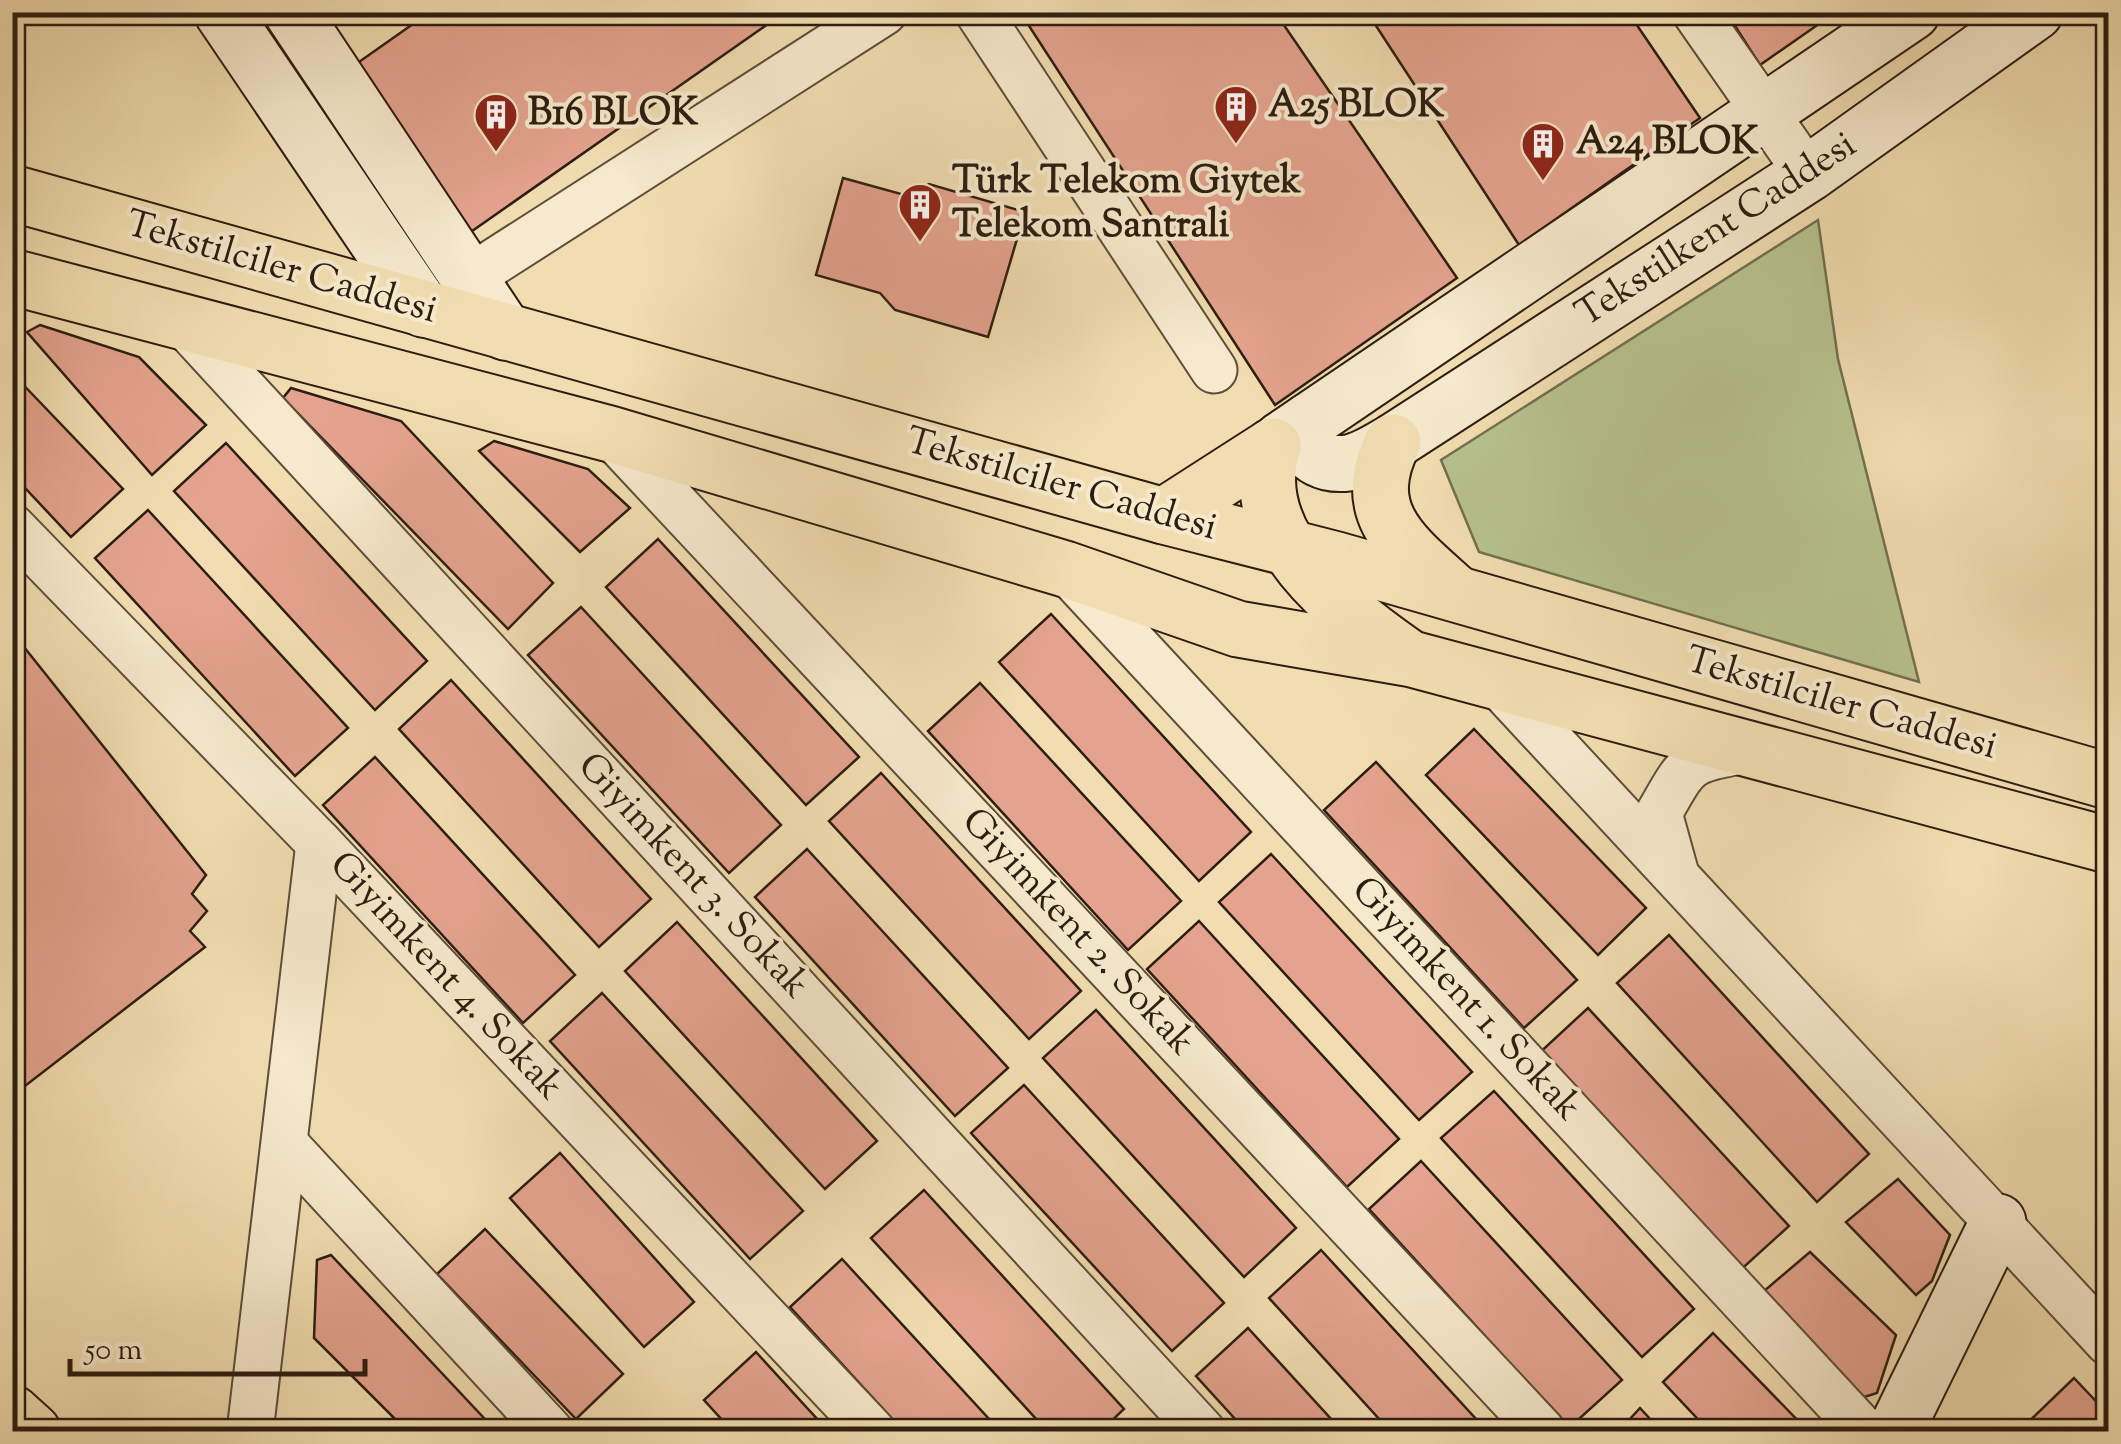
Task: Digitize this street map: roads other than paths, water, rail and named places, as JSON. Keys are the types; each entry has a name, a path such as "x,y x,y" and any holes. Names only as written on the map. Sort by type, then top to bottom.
{"main road":[{"path":"222,12 423,310"},
{"path":"292,12 505,332"},
{"name":"Tekstilkent Caddesi","path":"1291,434 1912,12"},
{"name":"Tekstilkent Caddesi","path":"1291,434 1304,430 1304,443 1325,462 1348,463 1394,442 1808,174 2035,12"},
{"name":"Tekstilciler Caddesi","path":"12,194 1458,595 2108,781"},
{"name":"Tekstilciler Caddesi","path":"12,277 610,434 1065,568 1238,630 1412,660 2108,846"},
{"path":"1164,516 1291,434"},
{"path":"1291,434 1266,466 1265,489 1270,514 1288,548 1358,621 1412,660"},
{"path":"1394,442 1380,468 1380,497 1388,518 1400,540 1458,595"},
{"path":"1895,1432 1998,1222"},
{"path":"12,1414 33,1432"}],"street":[{"path":"469,278 884,12"},
{"path":"978,12 1214,370"},
{"path":"1696,12 1808,174"},
{"name":"Giyimkent 3. Sokak","path":"182,322 1203,1432"},
{"name":"Giyimkent 2. Sokak","path":"610,434 1543,1432"},
{"name":"Giyimkent 4. Sokak","path":"12,527 319,843 872,1432"},
{"name":"Giyimkent 1. Sokak","path":"1065,568 1866,1432"},
{"path":"1496,682 2108,1342"},
{"path":"1677,878 1659,814 1685,768 1706,757 1746,750"},
{"path":"250,1432 319,843"},
{"path":"286,1144 551,1432"}],"place":[{"name":"A25 BLOK","path":"1236,145"},
{"name":"B16 BLOK","path":"496,153"},
{"name":"A24 BLOK","path":"1543,182"},
{"name":"Türk Telekom Giytek Telekom Santrali","path":"920,243"}]}
